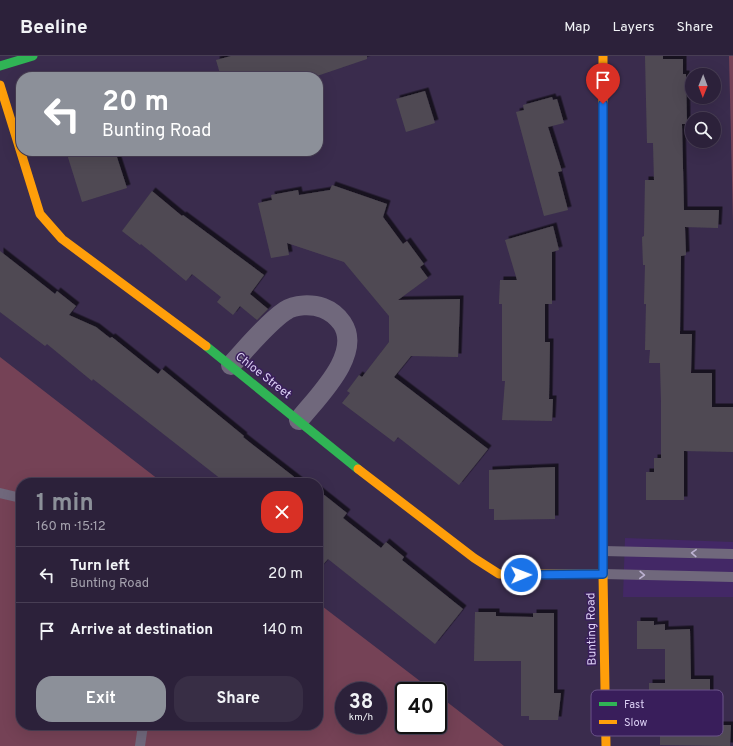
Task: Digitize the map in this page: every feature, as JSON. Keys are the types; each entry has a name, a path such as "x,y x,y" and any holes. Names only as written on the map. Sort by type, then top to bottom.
{"street":[{"path":"0,66 33,56"},
{"name":"Bunting Road","path":"603,56 603,574 605,690"},
{"name":"Chloe Street","path":"0,85 16,137"},
{"name":"Chloe Street","path":"22,156 40,214 62,239 231,366 345,459 474,558 499,574 603,574"},
{"path":"231,366 285,310 308,304 324,308 336,316 346,329 348,346 340,368 299,420"},
{"name":"Bunting Road","path":"606,736 606,746"}],"lane":[{"path":"0,493 16,497"},
{"path":"603,550 733,554"},
{"path":"603,574 733,577"},
{"path":"140,746 142,730"}],"shaded area":[{"path":"729,56 733,56 733,222"},
{"path":"0,357 157,478 16,478 16,730 323,730 323,607 421,682 395,682 395,734 447,734 447,702 504,746 0,746"},
{"path":"625,538 733,542 733,597 623,597"}],"building":[{"path":"231,56 367,56 367,59 323,74 323,72 220,72 216,60"},
{"path":"645,56 663,56 663,59 683,59 687,112 685,112 685,124 682,124 684,210 719,210 718,228 685,227 686,255 681,256 680,334 692,334 691,373 712,373 712,407 733,407 733,452 684,451 684,500 646,500 646,472 654,472 654,458 661,458 660,363 649,363 650,350 645,350 645,265 643,265 642,237 644,236 645,180 654,180 653,143 647,143"},
{"path":"425,91 435,123 406,132 396,99"},
{"path":"552,97 553,100 557,99 564,123 548,127 562,171 558,172 568,210 544,216 516,112 524,110 523,105"},
{"path":"68,156 117,156 127,188 82,202"},
{"path":"332,185 387,204 383,217 403,244 407,241 424,264 420,267 428,278 398,300 460,299 458,357 411,356 394,377 488,449 459,485 398,437 394,442 342,403 350,393 347,391 359,375 362,377 389,342 389,316 344,262 287,243 289,255 271,258 258,203 272,200 271,195 298,190 299,195 330,190"},
{"path":"152,191 182,216 183,215 264,275 250,294 268,309 257,320 240,306 233,315 217,302 221,297 192,274 186,281 141,244 140,245 122,231"},
{"path":"553,226 559,250 552,252 552,304 545,304 545,342 550,342 549,399 553,399 552,421 502,420 505,381 502,381 502,304 499,304 500,280 517,280 505,240"},
{"path":"0,251 55,294 57,291 76,306 69,315 96,327 110,338 112,337 158,374 162,369 244,436 243,437 296,478 220,478 93,379 92,381 47,344 45,346 0,312"},
{"path":"555,467 555,519 494,520 494,509 489,509 489,470"},
{"path":"323,494 347,513 343,518 381,548 386,542 404,557 402,560 463,609 435,644 328,559 323,564"},
{"path":"475,612 496,612 496,616 533,617 533,613 554,613 554,693 561,693 558,720 529,720 529,716 521,716 521,661 474,661"},
{"path":"637,621 654,621 654,625 665,624 665,630 690,629 691,679 710,679 710,690 649,690 649,683 665,683 665,649 637,649"},
{"path":"723,725 731,725 730,746 660,745 660,736 723,736"}],"traffic: fast":[{"path":"0,66 33,56"},
{"path":"206,346 358,469"},
{"path":"603,395 603,575"}],"traffic: slow":[{"path":"603,56 603,395"},
{"path":"0,85 16,137"},
{"path":"22,156 40,214 62,239 206,346"},
{"path":"358,469 474,558 499,574 603,574"},
{"path":"603,575 605,690"},
{"path":"606,736 606,746"}],"route":[{"path":"521,575 603,574 603,104"}]}
